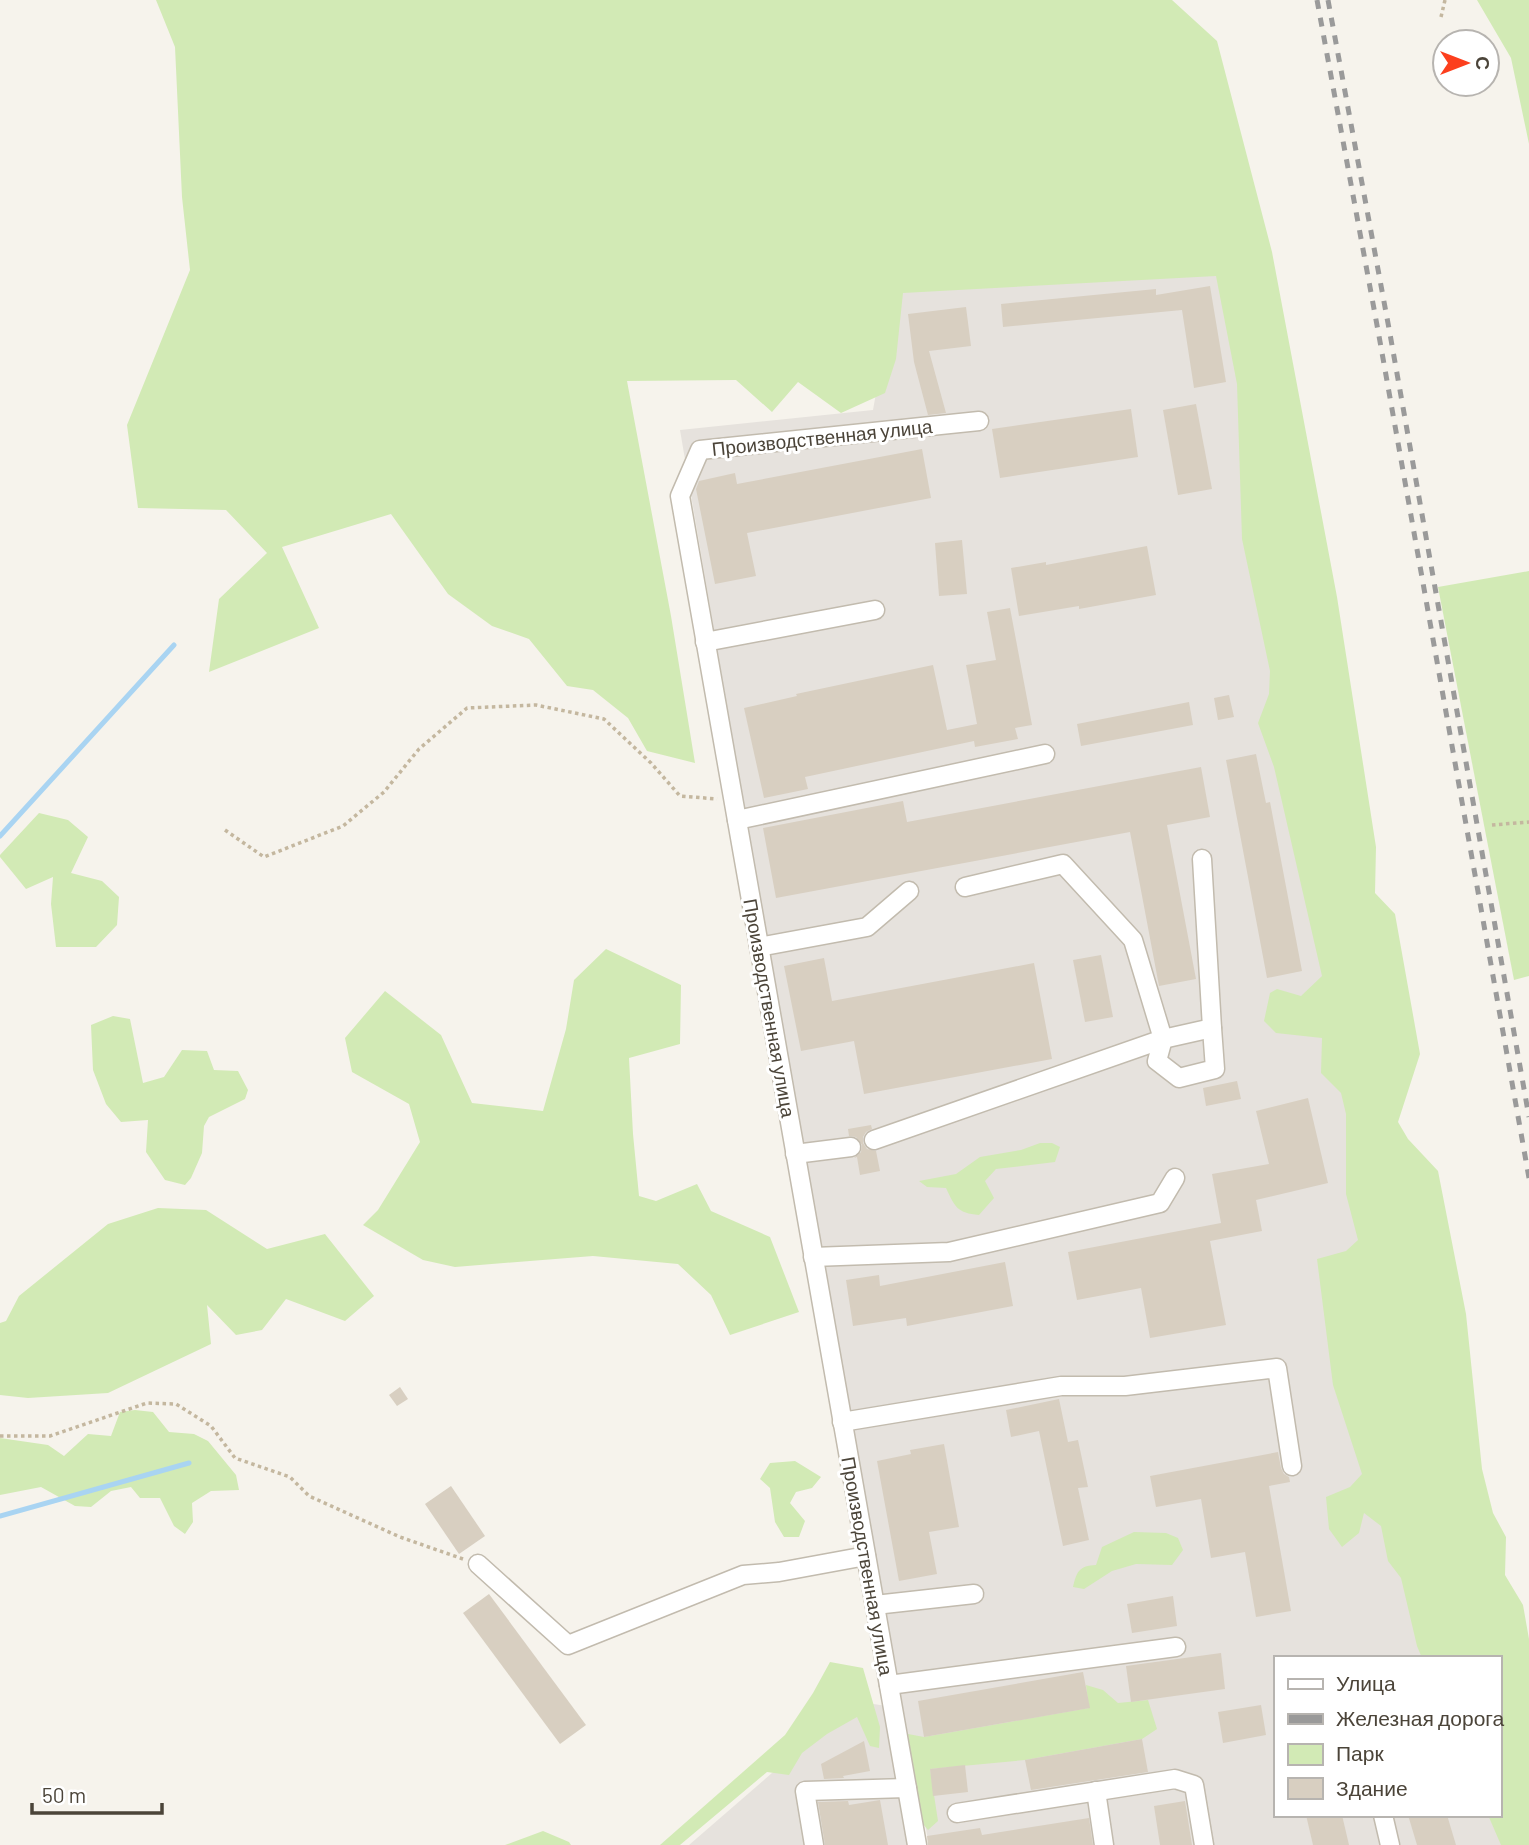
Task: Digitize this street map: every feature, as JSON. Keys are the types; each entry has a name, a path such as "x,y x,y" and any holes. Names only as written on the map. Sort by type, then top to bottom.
{"street":[{"name":"Производственная улица","path":"917,1845 680,496 700,450 979,421"},
{"path":"705,642 874,610"},
{"path":"737,820 1045,754"},
{"path":"965,887 1063,864 1133,940 1163,1039 1157,1061 1179,1078 1215,1069 1202,859"},
{"path":"759,947 867,927 909,891"},
{"path":"874,1140 1163,1039 1212,1028"},
{"path":"795,1154 851,1147"},
{"path":"813,1257 949,1252 1160,1203 1175,1178"},
{"path":"842,1422 1061,1386 1125,1386 1276,1368 1292,1466"},
{"path":"478,1564 568,1645 743,1575 779,1572 866,1556"},
{"path":"874,1605 974,1594"},
{"path":"889,1685 1176,1647"},
{"path":"957,1813 1175,1779 1194,1785 1204,1845"},
{"path":"814,1845 805,1791 907,1788"},
{"path":"1096,1791 1104,1845"},
{"path":"1383,1817 1390,1845"}],"path":[{"path":"1441,17 1445,0"},
{"path":"225,830 264,857 342,826 384,792 419,750 467,708 536,705 604,719 652,763 680,796 733,800"},
{"path":"1492,825 1529,822"},
{"path":"0,1436 50,1436 147,1402 176,1404 211,1426 235,1458 290,1477 309,1496 400,1537 478,1564"}],"shaded area":[{"path":"1229,250 1491,1656 1274,1656 1274,1817 1501,1817 1526,1845 929,1845 748,830 680,430 873,410 896,281"},
{"path":"855,1701 886,1706 909,1845 689,1845"}],"green space":[{"path":"156,0 1172,0 1217,41 1272,252 1337,597 1376,847 1375,893 1395,914 1420,1054 1398,1122 1408,1139 1438,1171 1466,1314 1482,1469 1493,1513 1506,1537 1505,1575 1523,1605 1529,1639 1529,1845 1501,1845 1489,1817 1501,1817 1501,1656 1421,1656 1401,1578 1388,1561 1381,1526 1364,1513 1359,1533 1342,1547 1329,1529 1326,1497 1350,1487 1362,1474 1333,1385 1317,1259 1346,1251 1358,1240 1346,1194 1346,1114 1341,1093 1321,1073 1322,1038 1276,1033 1264,1021 1270,993 1277,989 1301,996 1322,976 1274,767 1258,723 1269,694 1270,671 1242,539 1237,384 1216,276 903,293 896,359 885,393 841,413 798,382 772,412 736,380 627,381 671,616 695,763 647,751 628,718 593,690 567,686 529,639 492,626 448,594 391,514 282,547 319,628 209,672 219,599 267,553 226,510 138,508 127,425 190,270 182,197 175,47"},
{"path":"1477,0 1529,0 1529,144 1511,58 1501,41 1501,28 1493,28"},
{"path":"1529,571 1529,976 1514,980 1438,587"},
{"path":"39,813 68,820 88,837 71,873 102,881 119,897 117,925 96,947 56,947 51,904 53,877 26,889 0,857"},
{"path":"606,949 681,985 680,1044 629,1058 639,1196 656,1201 697,1184 711,1211 770,1237 799,1312 730,1335 711,1295 678,1264 593,1256 455,1267 423,1260 363,1225 378,1210 420,1142 409,1104 352,1072 345,1038 385,991 441,1035 472,1103 543,1111 566,1029 574,980"},
{"path":"113,1016 130,1019 143,1083 164,1077 182,1050 207,1051 214,1070 238,1071 248,1090 245,1099 209,1117 204,1126 202,1153 185,1185 165,1180 146,1152 148,1120 121,1122 106,1104 93,1070 91,1025"},
{"path":"1040,1143 1052,1143 1060,1147 1055,1162 996,1169 985,1181 994,1198 979,1215 961,1211 946,1188 927,1187 919,1181 956,1174 980,1157 1021,1150"},
{"path":"158,1208 206,1210 267,1249 325,1234 374,1296 345,1321 286,1299 262,1330 236,1335 207,1305 211,1344 108,1393 28,1398 0,1395 0,1323 6,1321 19,1296 108,1224"},
{"path":"120,1412 153,1412 169,1432 194,1434 208,1441 236,1475 239,1490 211,1491 192,1503 193,1522 185,1534 174,1526 160,1498 140,1498 131,1487 111,1491 91,1507 75,1506 41,1487 0,1495 0,1438 48,1445 64,1456 88,1434 111,1436"},
{"path":"795,1461 821,1477 812,1488 796,1492 790,1503 805,1521 799,1537 784,1537 775,1522 770,1488 760,1479 770,1463"},
{"path":"1134,1532 1166,1533 1178,1538 1183,1550 1172,1565 1136,1564 1112,1571 1084,1589 1073,1587 1080,1570 1096,1565 1102,1547"},
{"path":"830,1662 863,1668 880,1727 879,1748 870,1746 857,1717 827,1734 802,1753 789,1775 767,1772 680,1845 660,1845 785,1735"},
{"path":"1086,1685 1103,1690 1118,1703 1148,1700 1157,1729 1142,1739 1025,1760 930,1769 938,1821 928,1830 918,1818 908,1734 924,1737 1089,1708"},
{"path":"543,1831 571,1845 505,1845"}],"building":[{"path":"1210,286 1226,382 1194,388 1182,310 1003,327 1001,304 1156,289 1156,295"},
{"path":"966,307 971,346 929,351 946,413 928,415 914,362 908,314"},
{"path":"1196,404 1212,489 1178,495 1163,410"},
{"path":"1131,409 1138,457 1000,478 992,429"},
{"path":"922,449 931,498 747,533 756,576 715,584 696,489 699,481 735,473 737,484"},
{"path":"962,540 967,594 939,596 935,543"},
{"path":"1147,546 1156,595 1079,609 1079,606 1019,616 1011,568 1046,562 1046,565"},
{"path":"1010,608 1032,725 1015,728 1018,739 975,747 974,741 805,777 808,789 764,798 744,708 797,696 796,694 933,665 947,730 977,724 966,665 996,660 987,612"},
{"path":"1229,695 1234,717 1218,720 1214,698"},
{"path":"1189,702 1193,725 1081,746 1077,724"},
{"path":"1256,754 1266,803 1270,802 1302,971 1267,978 1226,760"},
{"path":"1201,767 1210,817 1167,825 1196,979 1159,986 1130,832 776,898 763,828 903,801 907,822"},
{"path":"1101,955 1113,1017 1085,1022 1073,960"},
{"path":"824,958 832,1001 1034,963 1052,1059 864,1094 854,1041 801,1051 784,966"},
{"path":"1237,1081 1241,1099 1206,1106 1203,1088"},
{"path":"1308,1098 1328,1183 1256,1200 1262,1231 1210,1241 1226,1325 1150,1338 1141,1288 1077,1300 1068,1252 1221,1223 1212,1174 1269,1164 1256,1111"},
{"path":"871,1125 872,1129 866,1132 863,1143 867,1149 876,1151 880,1171 860,1175 857,1157 854,1158 861,1152 862,1145 856,1137 849,1136 848,1129"},
{"path":"1005,1262 1013,1306 907,1326 906,1318 853,1326 846,1280 879,1275 880,1286"},
{"path":"400,1387 408,1399 397,1406 389,1395"},
{"path":"1059,1399 1068,1442 1078,1440 1088,1487 1078,1488 1089,1540 1063,1546 1039,1431 1011,1437 1006,1410"},
{"path":"944,1444 959,1527 929,1532 937,1574 899,1581 877,1461 911,1454 910,1450"},
{"path":"1278,1452 1281,1468 1290,1482 1269,1486 1291,1611 1256,1617 1245,1552 1211,1558 1201,1499 1156,1507 1150,1476"},
{"path":"451,1486 485,1536 459,1554 425,1504"},
{"path":"489,1594 586,1725 560,1744 463,1613"},
{"path":"1173,1596 1177,1626 1132,1633 1127,1604"},
{"path":"1221,1653 1225,1689 1131,1702 1126,1666"},
{"path":"1083,1672 1090,1708 924,1737 918,1701"},
{"path":"1261,1705 1266,1735 1223,1743 1218,1712"},
{"path":"1142,1739 1148,1772 1031,1790 1025,1760"},
{"path":"864,1741 870,1771 843,1776 844,1778 824,1779 821,1764"},
{"path":"965,1765 968,1792 933,1796 930,1769"},
{"path":"880,1800 888,1845 825,1845 818,1802 848,1801 849,1805"},
{"path":"1185,1801 1192,1845 1160,1845 1154,1806"},
{"path":"1306,1817 1342,1817 1349,1845 1313,1845"},
{"path":"1409,1817 1448,1817 1456,1845 1417,1845"},
{"path":"1089,1818 1093,1845 928,1845 927,1836 980,1828 982,1835"}],"waterway":[{"path":"0,836 174,645"},
{"path":"0,1516 189,1463"}],"railway":[{"path":"1317,0 1529,1178"},
{"path":"1328,0 1529,1117"}]}
